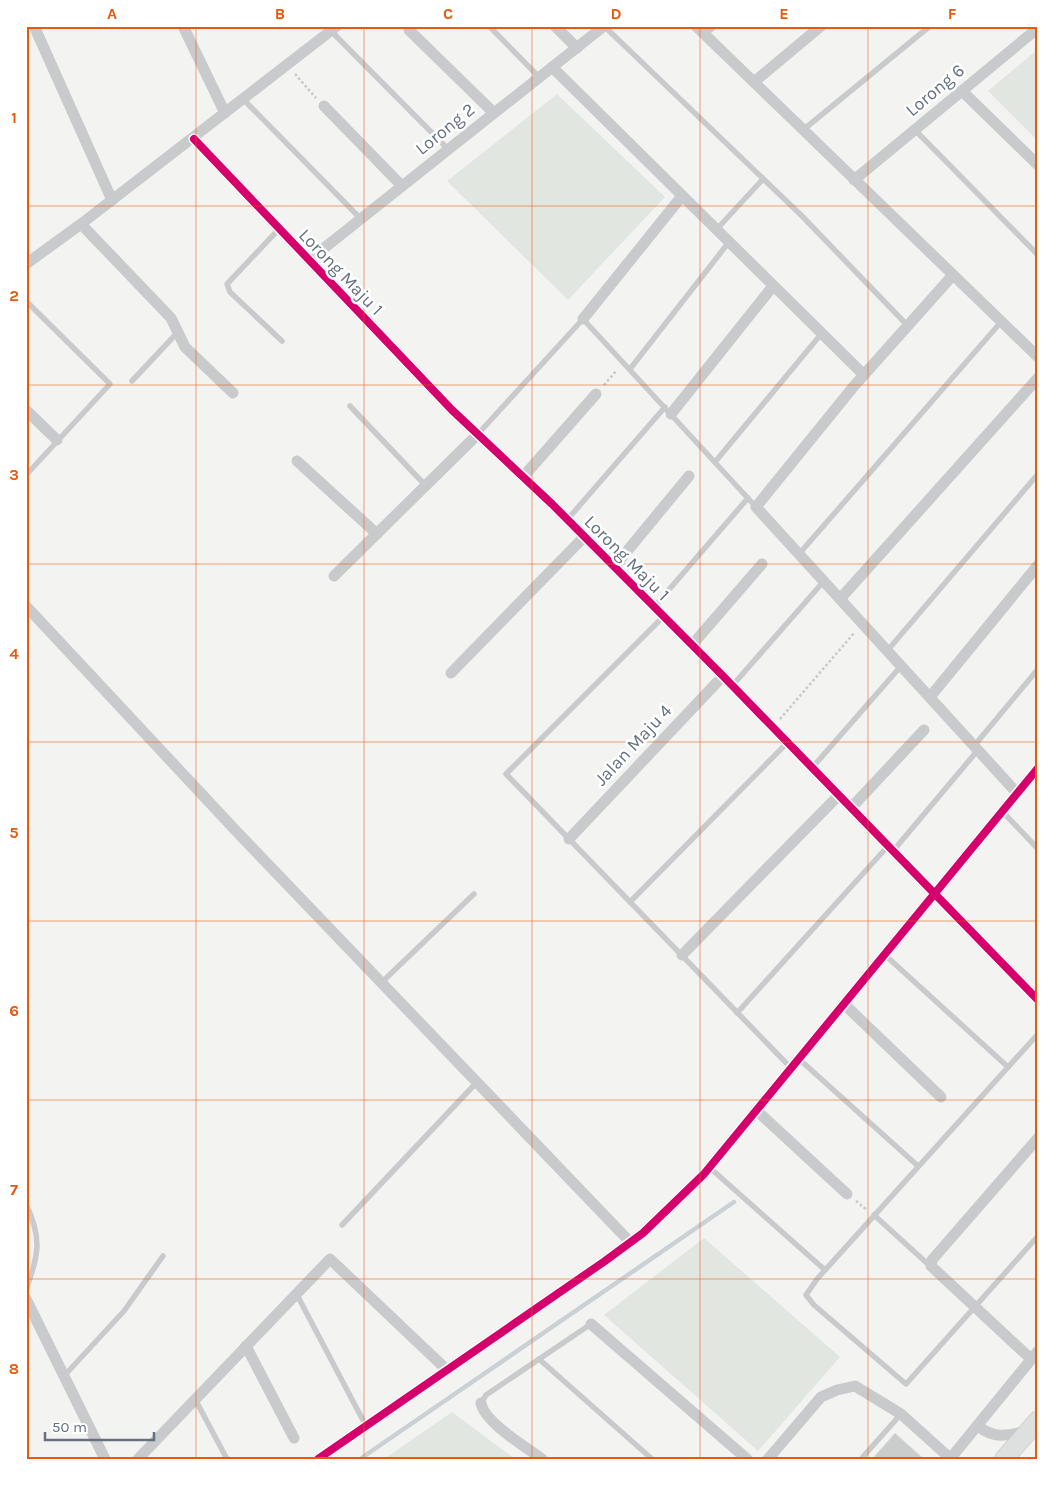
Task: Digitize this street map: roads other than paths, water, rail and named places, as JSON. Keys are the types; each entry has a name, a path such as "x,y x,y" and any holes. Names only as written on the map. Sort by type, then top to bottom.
{"main road":[{"path":"1004,1459 1033,1426"}],"street":[{"path":"34,26 112,200"},
{"path":"183,26 225,113"},
{"path":"555,26 576,48"},
{"name":"Lorong 2","path":"309,260 604,26"},
{"path":"754,82 821,26"},
{"path":"26,264 194,139 332,28"},
{"name":"Lorong 6","path":"854,180 1038,28"},
{"path":"409,30 494,113"},
{"path":"700,30 1038,357"},
{"path":"552,67 864,375"},
{"path":"962,91 1038,165"},
{"path":"324,106 402,186"},
{"name":"Lorong Maju 1","path":"194,139 478,434 723,676 1037,999"},
{"path":"583,319 682,196"},
{"path":"81,224 171,318 185,347 233,394"},
{"path":"953,275 752,503 1017,793"},
{"path":"668,411 773,286"},
{"path":"840,598 1038,378"},
{"path":"523,477 596,394"},
{"path":"26,410 57,440"},
{"path":"334,576 478,434"},
{"path":"297,460 377,534"},
{"path":"614,567 689,476"},
{"path":"451,673 584,537"},
{"path":"692,645 762,564"},
{"path":"930,697 1038,566"},
{"path":"26,606 238,833 630,1242"},
{"name":"Jalan Maju 4","path":"569,839 723,676"},
{"path":"851,808 924,730"},
{"path":"318,1459 630,1242 709,1167 1038,768"},
{"path":"682,955 839,796"},
{"path":"844,1004 941,1097"},
{"path":"756,1110 847,1194"},
{"path":"768,1459 821,1397 837,1390 855,1386 901,1414 951,1458 978,1426 1034,1355 974,1308 930,1266 932,1260 1038,1138"},
{"path":"141,1457 330,1259 447,1370"},
{"path":"26,1299 105,1459"},
{"path":"591,1324 747,1459"},
{"path":"246,1346 294,1438"},
{"path":"481,1403 489,1419 542,1459"},
{"path":"978,1426 993,1436 1003,1436 1033,1426"}],"lane":[{"path":"490,26 539,77"},
{"path":"604,26 763,179 908,326"},
{"path":"700,30 714,26"},
{"path":"803,130 930,26"},
{"path":"332,28 448,149"},
{"path":"244,99 361,219"},
{"path":"915,130 1038,255"},
{"path":"716,230 763,179"},
{"path":"279,229 227,284 230,292 282,341"},
{"path":"630,370 729,242"},
{"path":"26,301 110,384 26,474"},
{"path":"478,434 583,319 752,503 654,607"},
{"path":"799,554 1001,322"},
{"path":"132,381 177,333"},
{"path":"715,462 822,334"},
{"path":"350,406 426,486"},
{"path":"567,520 668,411"},
{"path":"887,651 1038,474"},
{"path":"732,686 824,581"},
{"path":"663,617 506,774 791,1068"},
{"path":"812,768 901,666"},
{"path":"737,1012 890,849 976,748 1038,669"},
{"path":"630,902 787,743"},
{"path":"1002,811 1038,849"},
{"path":"382,982 474,894"},
{"path":"885,955 1008,1067"},
{"path":"1038,1034 825,1270 806,1295 906,1384 1038,1236"},
{"path":"799,1059 918,1166"},
{"path":"342,1225 478,1082"},
{"path":"709,1167 825,1270"},
{"path":"26,1204 33,1218 39,1244 26,1290"},
{"path":"874,1216 930,1266"},
{"path":"64,1376 124,1311 163,1256"},
{"path":"296,1293 366,1426"},
{"path":"481,1403 486,1395 591,1324"},
{"path":"539,1359 652,1459"},
{"path":"195,1399 227,1459"},
{"path":"861,1459 901,1414"}],"waterway":[{"path":"360,1459 734,1202"}]}
